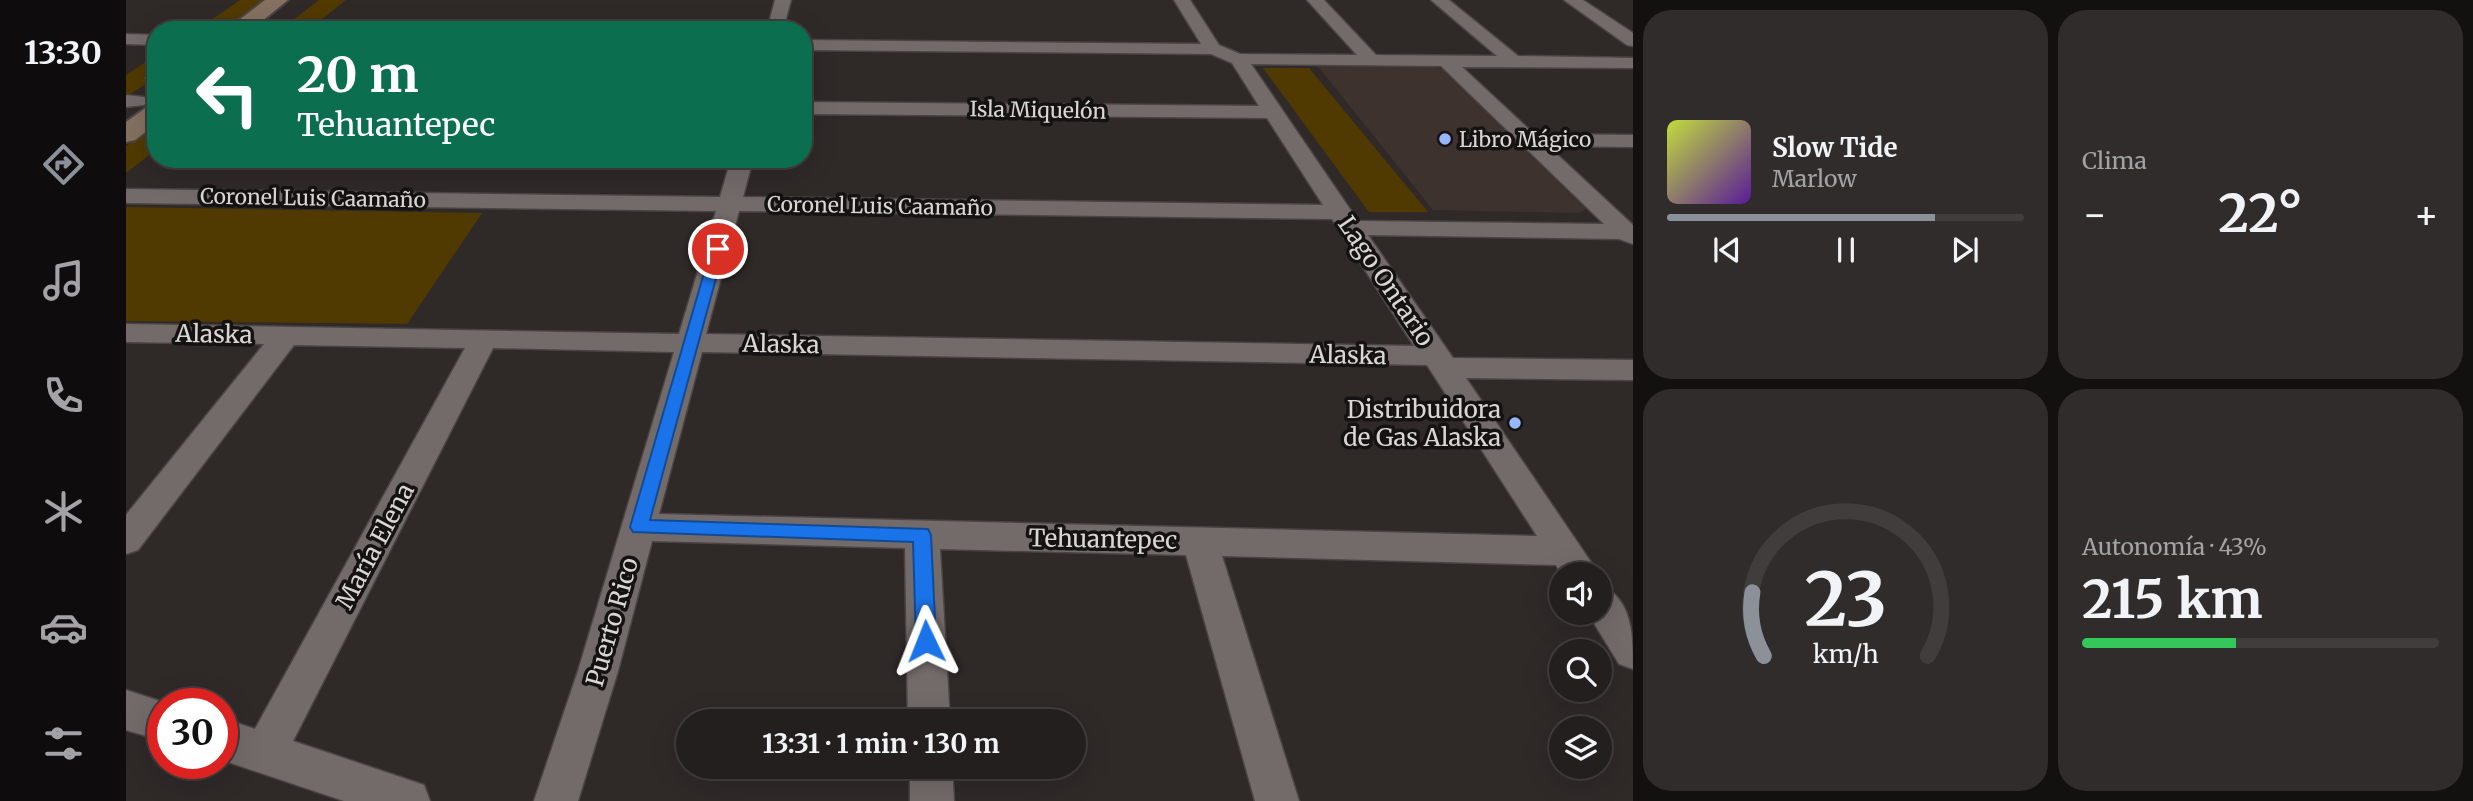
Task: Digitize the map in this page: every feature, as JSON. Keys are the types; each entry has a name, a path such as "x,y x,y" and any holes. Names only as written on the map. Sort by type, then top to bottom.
{"main road":[{"path":"254,21 287,3"},
{"path":"273,21 287,3"},
{"path":"126,134 140,102"}],"street":[{"path":"777,21 783,0"},
{"path":"1182,0 1213,49"},
{"path":"1315,0 1371,60"},
{"path":"1439,0 1513,61"},
{"path":"1572,0 1633,41"},
{"path":"126,39 147,40"},
{"path":"812,45 1213,49 1238,59 1633,62"},
{"name":"Lago Ontario","path":"1238,59 1574,562"},
{"path":"1446,61 1630,234"},
{"name":"Isla Miquelón","path":"812,108 1274,113"},
{"path":"1529,140 1633,141"},
{"name":"Puerto Rico","path":"556,801 598,671 740,168"},
{"name":"Coronel Luis Caamaño","path":"126,196 730,204 1345,220 1630,234"},
{"name":"Alaska","path":"126,333 691,342 1440,362 1633,370"},
{"path":"126,540 286,336"},
{"name":"María Elena","path":"265,752 484,339"},
{"name":"Tehuantepec","path":"639,527 1200,542 1574,562"},
{"path":"922,535 929,709"},
{"path":"1200,542 1277,801"},
{"path":"1612,619 1633,651"},
{"path":"126,710 147,716"},
{"path":"238,744 408,801"},
{"path":"931,779 932,801"}],"shaded area":[{"path":"240,0 267,0 238,21 210,21"},
{"path":"319,0 346,0 319,21 292,21"},
{"path":"147,61 147,83 126,97 126,75"},
{"name":"Libro Mágico","path":"1317,65 1425,65 1442,69 1586,209 1579,213 1433,210"},
{"path":"1263,68 1309,68 1428,212 1369,212"},
{"path":"147,131 147,157 126,173 126,146"},
{"path":"126,207 482,213 407,324 126,321"}],"place":[{"name":"Libro Mágico","path":"1445,139"},
{"name":"Distribuidora de Gas Alaska","path":"1515,423"}],"route":[{"path":"718,249 639,527 922,535 926,641"}]}
